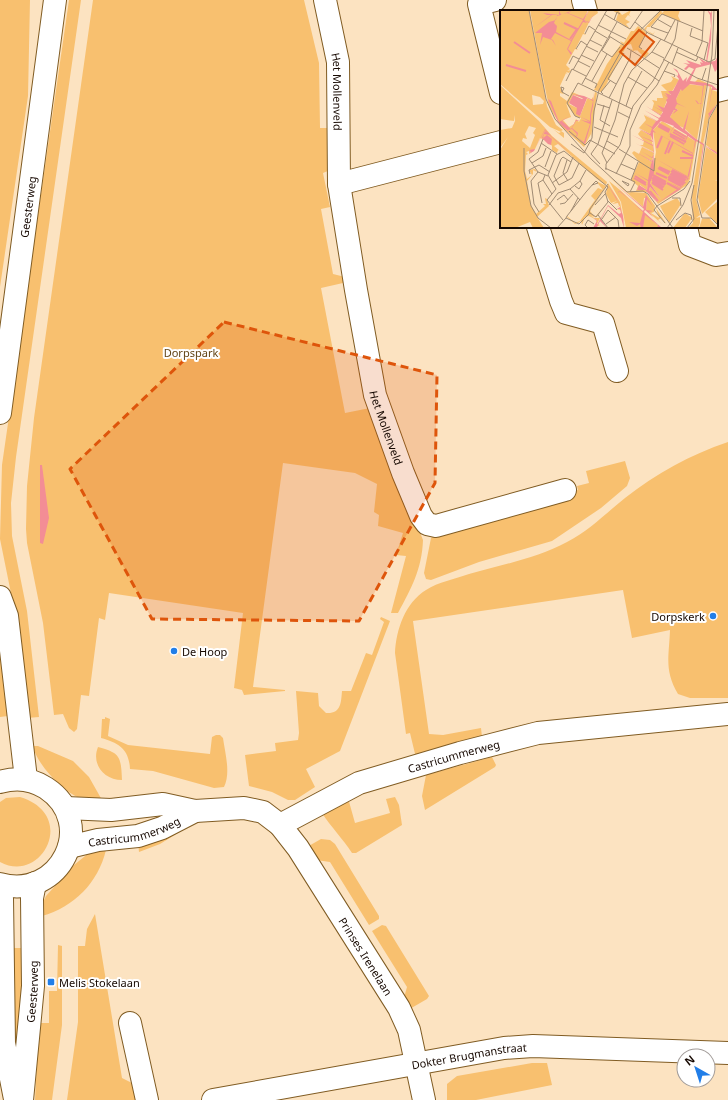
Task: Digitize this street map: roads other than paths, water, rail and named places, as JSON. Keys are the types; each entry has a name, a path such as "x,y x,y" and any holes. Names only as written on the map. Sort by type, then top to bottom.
{"street":[{"name":"Geesterweg","path":"0,413 56,0"},
{"name":"Het Mollenveld","path":"325,0 338,62 339,184 375,395 394,451 421,516 427,524 436,526 565,490"},
{"path":"495,0 479,4 500,89"},
{"path":"583,0 586,10"},
{"path":"718,91 728,88"},
{"path":"339,184 500,142"},
{"path":"538,228 566,313 603,323 617,371"},
{"path":"686,228 690,245 716,255 728,253"},
{"path":"0,597 7,616 26,779"},
{"name":"Castricummerweg","path":"66,808 111,810 163,804 195,811 244,808 263,812 280,825 359,782 460,753 538,733 728,714"},
{"path":"0,782 11,779 26,779 40,784 52,792 61,800 66,808 71,832 69,846 63,861 53,873 35,883 26,886 10,887 0,884"},
{"name":"Castricummerweg","path":"69,846 98,840 138,836 162,828 195,811"},
{"name":"Prinses Irenelaan","path":"280,825 298,848 399,1008 409,1030 424,1100"},
{"name":"Geesterweg","path":"22,1100 33,986 32,898 35,883"},
{"path":"0,894 2,898 4,1043 15,1100"},
{"path":"130,1023 147,1100"},
{"name":"Dokter Brugmanstraat","path":"213,1100 504,1048 532,1046 728,1053"}],"place":[{"name":"Dorpskerk","path":"713,616"},
{"name":"De Hoop","path":"174,651"},
{"name":"Melis Stokelaan","path":"51,982"}],"park label":[{"name":"Dorpspark","path":"191,352"}]}
